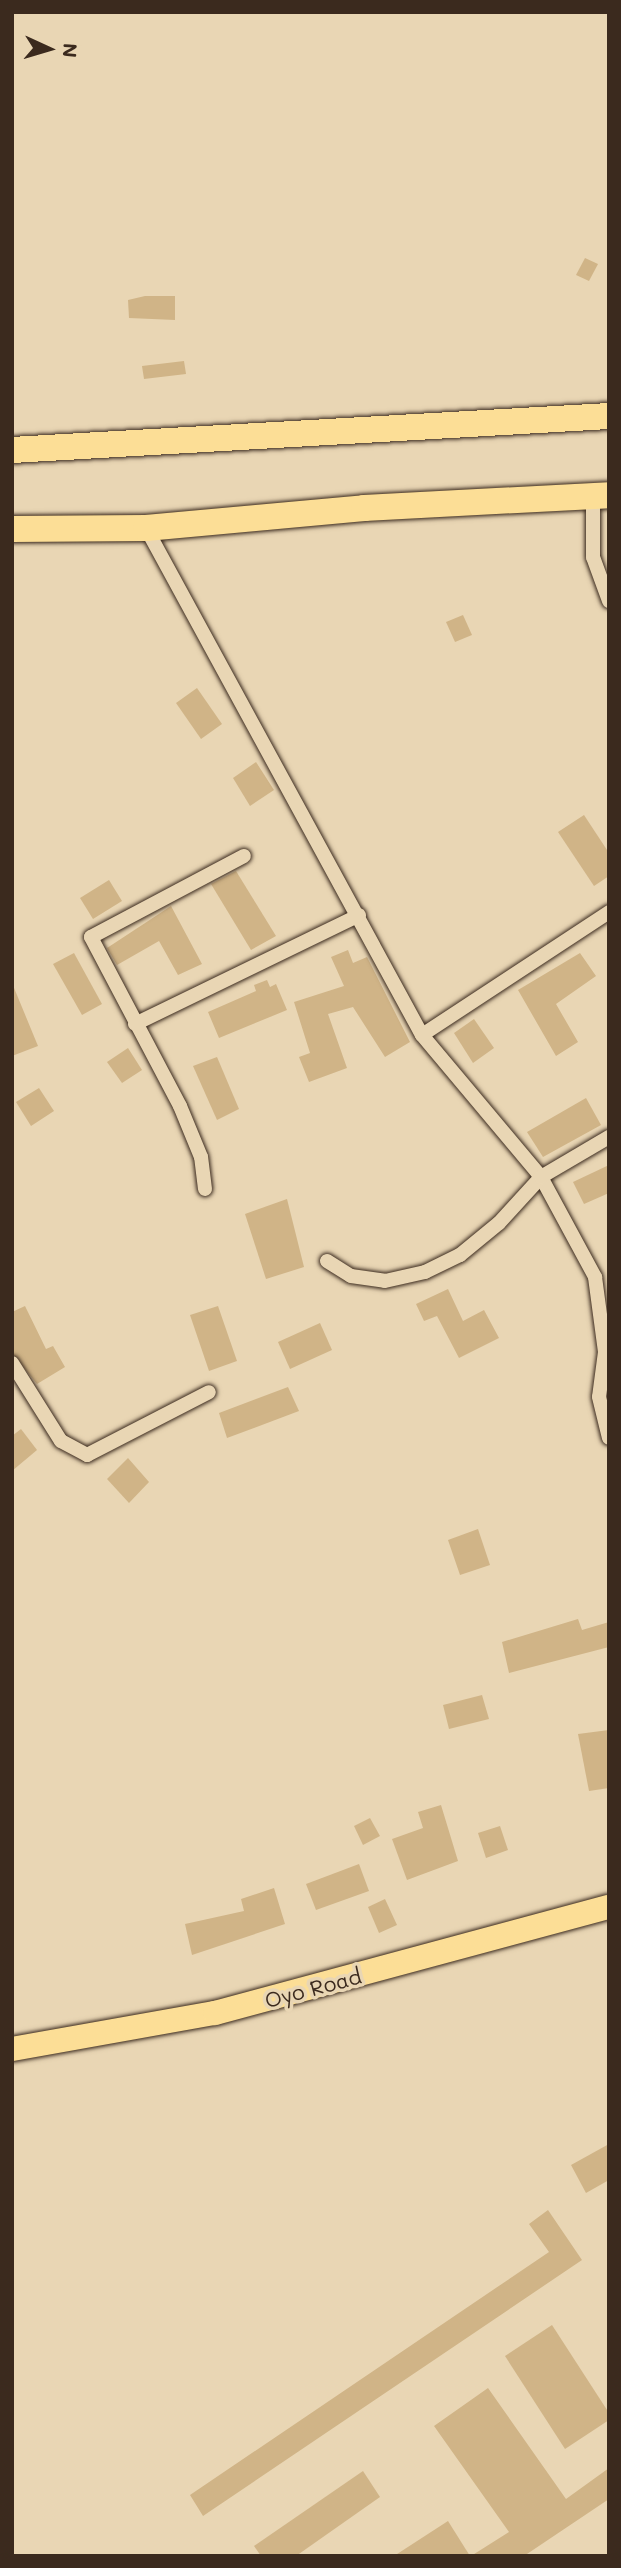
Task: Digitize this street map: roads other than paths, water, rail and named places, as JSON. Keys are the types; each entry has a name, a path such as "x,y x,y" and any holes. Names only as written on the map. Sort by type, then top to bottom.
{"highway":[{"path":"12,450 609,416"},
{"path":"12,529 146,528 364,508 601,496"},
{"name":"Oyo Road","path":"12,2049 215,2013 608,1907"}],"street":[{"path":"601,496 593,557 609,601"},
{"path":"146,528 422,1034 541,1177 595,1277 606,1352 599,1397 609,1438"},
{"path":"205,1189 201,1157 180,1106 91,937 244,856"},
{"path":"422,1034 609,912"},
{"path":"135,1024 359,915"},
{"path":"327,1261 351,1276 385,1281 425,1272 460,1255 499,1223 541,1177 609,1137"},
{"path":"12,1363 61,1441 87,1455 209,1392"}]}
